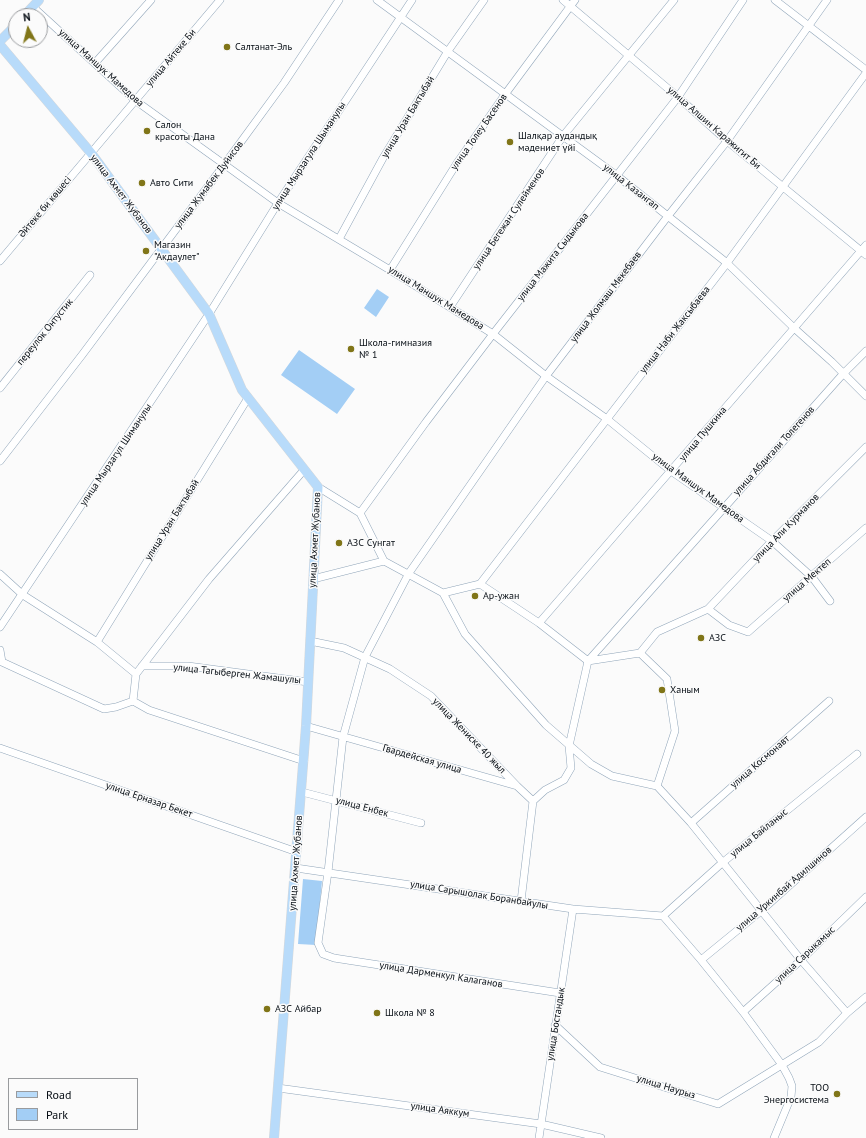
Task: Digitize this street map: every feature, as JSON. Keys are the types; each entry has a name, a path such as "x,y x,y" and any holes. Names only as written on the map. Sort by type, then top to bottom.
{"main road":[{"path":"0,41 8,32"},
{"name":"улица Ахмет Жубанов","path":"0,45 91,153 209,314 242,390 318,487 302,792 274,1138"}],"street":[{"path":"95,64 150,0"},
{"name":"улица Жумабек Дуйисов","path":"0,461 82,355 224,165 284,83 339,0"},
{"name":"улица Казангап","path":"377,0 616,175 727,263 866,396"},
{"name":"улица Мырзагула Шыманулы","path":"209,314 278,203 412,0"},
{"name":"улица Уран Бактыбай","path":"339,239 383,158 448,51 484,0"},
{"name":"улица Алшин Каражигит Би","path":"564,0 678,97 727,141 864,253"},
{"name":"улица Толеу Басенов","path":"390,270 457,163 576,0"},
{"name":"улица Бегежан Сулейменов","path":"450,307 564,136 674,0"},
{"name":"улица Мажита Сыдыкова","path":"360,513 426,422 493,334 678,97 742,0"},
{"path":"775,0 866,72"},
{"name":"улица Жолмаш Мекебаев","path":"323,954 318,943 344,737 365,657 409,573 546,376 727,141 827,0"},
{"name":"улица Айтеке Би","path":"91,153 136,101 217,1"},
{"name":"улица Маншук Мамедова","path":"36,3 95,64 136,101 278,203 493,334 546,376 607,419 671,471 772,541 812,577 830,601"},
{"name":"улица Наби Жаксыбаева","path":"480,584 727,263 866,72"},
{"name":"Әйтеке би көшесі","path":"0,261 91,153"},
{"name":"улица Пушкина","path":"539,623 794,328 864,253 866,245"},
{"name":"переулок Онтустик","path":"0,388 90,276"},
{"name":"улица Мырзагул Шиманулы","path":"23,595 209,314"},
{"name":"улица Абдигали Толегенов","path":"588,661 843,374 866,351"},
{"name":"улица Уран Бактыбай","path":"97,642 248,398"},
{"name":"улица Али Курманов","path":"708,609 772,541 866,448"},
{"path":"134,701 136,674 209,579 304,470"},
{"path":"318,487 360,513 384,560 443,593 465,634 546,725 569,746 591,764 612,776 657,786 691,823 801,960 847,1013"},
{"name":"улица Мектеп","path":"708,609 729,625 748,632 866,528"},
{"path":"313,579 384,560"},
{"path":"0,574 23,595 97,642 136,674"},
{"path":"443,593 480,584 539,623 588,661 640,653 657,632 708,609"},
{"path":"0,627 23,595"},
{"name":"улица Жениске 40 жыл","path":"310,641 344,648 365,657 390,669 431,696 517,786"},
{"path":"0,650 2,662 104,709 134,701 149,710 304,761"},
{"path":"640,653 667,679 675,731 657,786"},
{"path":"521,901 533,801 545,790 564,780 571,768 569,746 588,661"},
{"name":"улица Тагыберген Жамашулы","path":"142,666 188,666 308,682"},
{"name":"улица Космонавт","path":"691,823 829,701"},
{"name":"Гвардейская улица","path":"306,726 517,786 533,801"},
{"name":"улица Ерназар Бекет","path":"0,748 297,852"},
{"name":"улица Байланыс","path":"663,916 722,863 857,754"},
{"name":"улица Енбек","path":"302,792 421,823"},
{"name":"улица Уркинбай Адилшинов","path":"701,960 761,911 866,816"},
{"name":"улица Сарышолак Боранбайулы","path":"296,868 573,909 663,916"},
{"name":"улица Сарыкамыс","path":"743,1012 801,960 866,897"},
{"name":"улица Бостандык","path":"539,1138 573,909"},
{"path":"663,916 743,1012 782,1065 792,1086 791,1097 774,1138"},
{"name":"улица Дарменкул Калаганов","path":"323,954 334,958 560,993"},
{"name":"улица Наурыз","path":"555,1025 600,1067 718,1104 819,1042 847,1013 866,997"},
{"name":"улица Аяккум","path":"278,1088 541,1124 601,1138"}],"green space":[{"path":"377,289 389,297 376,317 364,308"},
{"path":"299,350 355,389 337,414 281,375"},
{"path":"303,879 322,881 316,945 298,944"}],"place":[{"name":"Салтанат-Эль","path":"227,47"},
{"name":"Салон красоты Дана","path":"147,131"},
{"name":"Шалқар аудандық мәдениет үйі","path":"510,142"},
{"name":"Авто Сити","path":"142,183"},
{"name":"Магазин \"Акдаулет\"","path":"146,251"},
{"name":"Школа-гимназия № 1","path":"351,349"},
{"name":"АЗС Сунгат","path":"339,543"},
{"name":"Ар-ужан","path":"475,596"},
{"name":"АЗС","path":"701,638"},
{"name":"Ханым","path":"662,690"},
{"name":"АЗС Айбар","path":"267,1009"},
{"name":"Школа № 8","path":"377,1013"},
{"name":"ТОО Энергосистема","path":"837,1094"}]}
